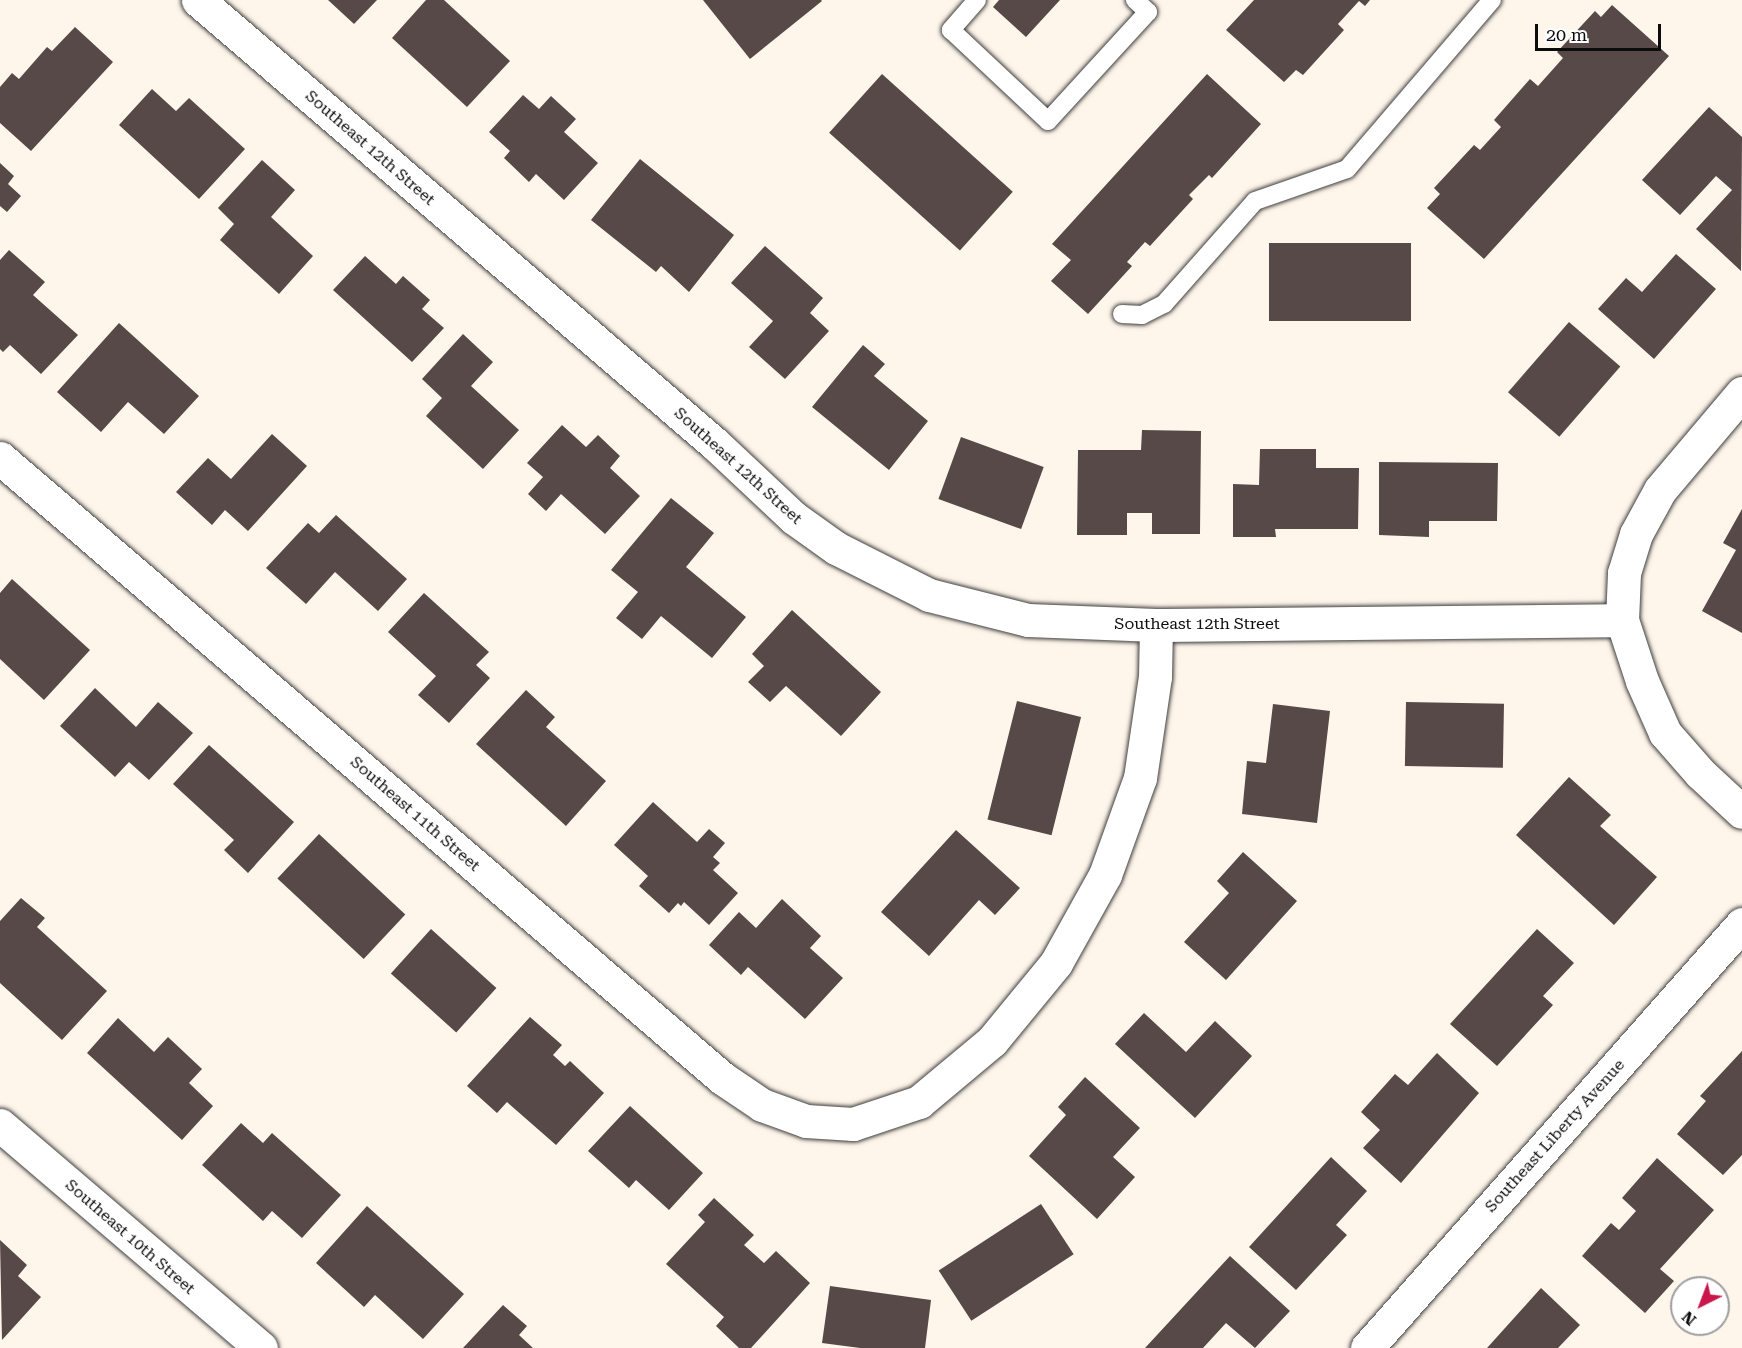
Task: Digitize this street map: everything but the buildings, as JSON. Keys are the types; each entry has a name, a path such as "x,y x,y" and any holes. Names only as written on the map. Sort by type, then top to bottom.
{"street":[{"name":"Southeast 12th Street","path":"198,0 714,443 754,485 836,548 929,595 979,610 1028,620 1156,625 1622,620"},
{"path":"1742,393 1684,458 1646,516 1624,573 1622,620 1642,681 1665,733 1700,773 1742,812"},
{"name":"Southeast 11th Street","path":"0,458 722,1078 762,1105 806,1121 853,1124 919,1102 956,1075 1026,1004 1082,920 1124,827 1140,778 1155,677 1156,625"},
{"name":"Southeast Liberty Avenue","path":"1367,1348 1742,924"},
{"name":"Southeast 10th Street","path":"0,1125 261,1348"}],"lane":[{"path":"977,0 951,30 1048,121 1148,12 1135,0"},
{"path":"1122,314 1142,315 1164,304 1255,201 1347,169 1492,0"}]}
